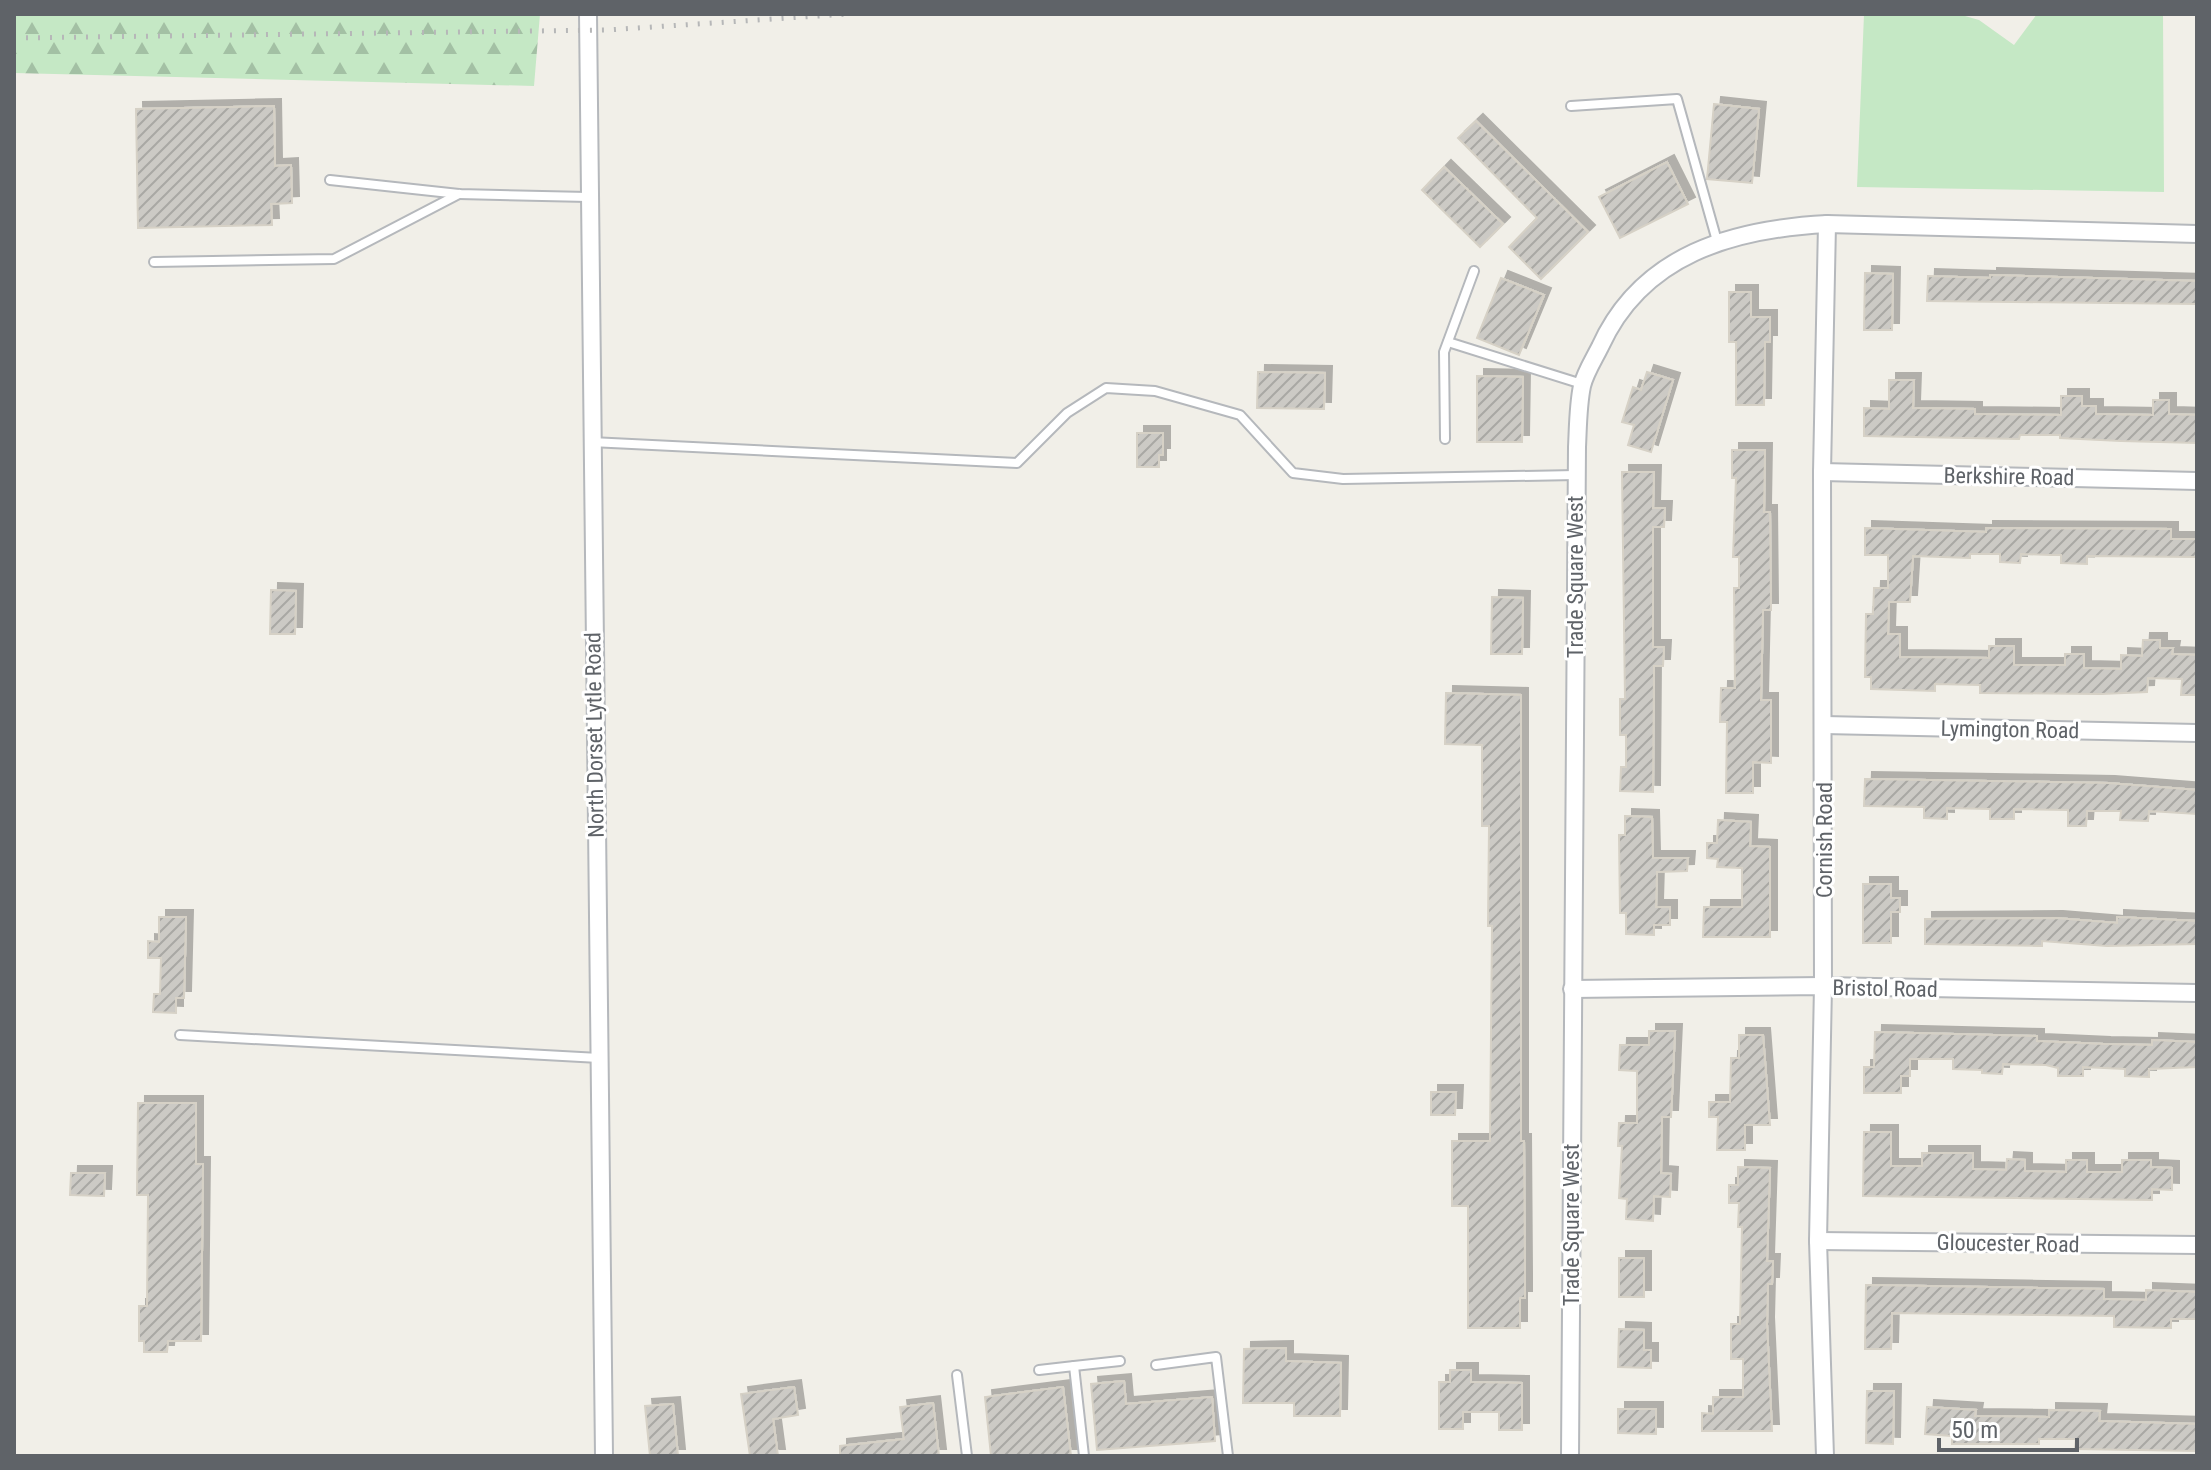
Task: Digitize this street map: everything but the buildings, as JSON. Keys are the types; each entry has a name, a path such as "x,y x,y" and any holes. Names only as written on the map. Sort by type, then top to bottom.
{"street":[{"name":"North Dorset Lytle Road","path":"588,14 604,1456"},
{"name":"Trade Square West","path":"1570,1456 1576,475 1582,384 1612,319 1669,265 1717,241 1774,227 1827,224 2197,234"},
{"name":"Cornish Road","path":"1825,1456 1818,1241 1823,986 1822,472 1827,224"},
{"name":"Berkshire Road","path":"1822,472 2197,481"},
{"name":"Lymington Road","path":"1824,725 2197,733"},
{"name":"Bristol Road","path":"1572,989 1823,986 2197,993"},
{"name":"Gloucester Road","path":"1818,1241 2197,1245"}],"lane":[{"path":"1571,106 1677,99 1717,241"},
{"path":"330,180 459,194 588,197"},
{"path":"154,262 334,259 459,194"},
{"path":"1445,439 1444,352 1474,271"},
{"path":"1448,342 1582,384"},
{"path":"591,442 1017,463 1067,413 1106,388 1155,391 1240,415 1293,473 1343,479 1576,475"},
{"path":"180,1035 599,1058"},
{"path":"1156,1365 1216,1357 1228,1456"},
{"path":"1039,1370 1120,1361"},
{"path":"1074,1366 1084,1456"},
{"path":"957,1375 967,1456"}],"green space":[{"path":"14,14 540,14 534,86 14,73"},
{"path":"1864,14 1958,14 1979,20 2014,45 2037,14 2163,14 2164,192 1857,187"}],"railway":[{"path":"14,38 607,30 848,14"}]}
